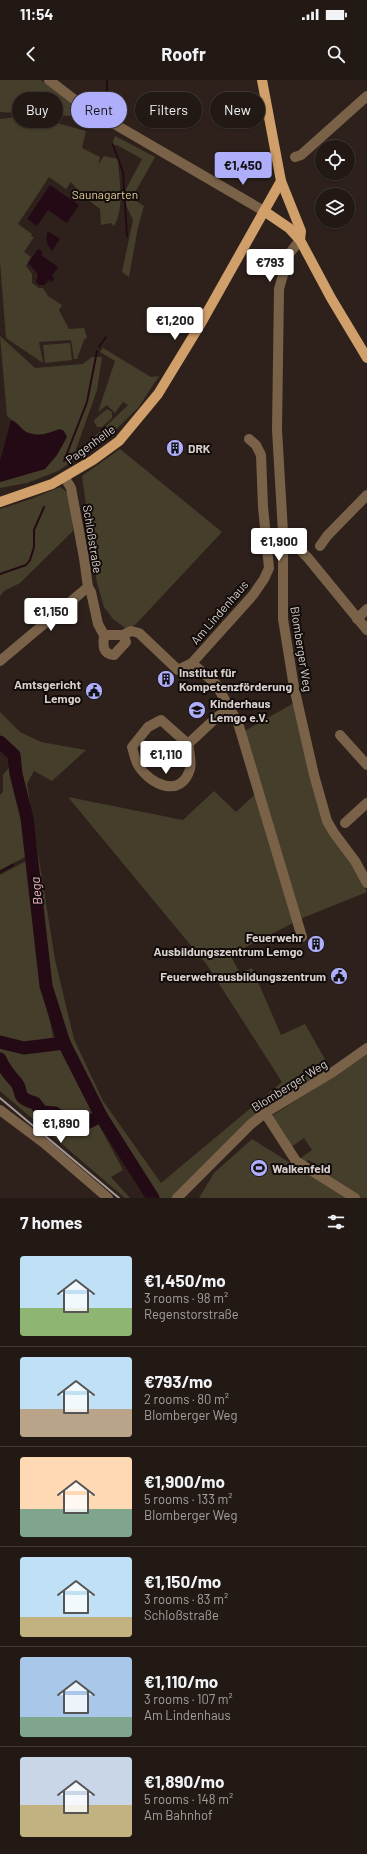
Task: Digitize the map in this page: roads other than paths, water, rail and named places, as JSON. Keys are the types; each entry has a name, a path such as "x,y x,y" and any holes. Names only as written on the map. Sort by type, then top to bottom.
{"main road":[{"path":"262,80 281,181 300,231 300,240"},
{"name":"Pagenhelle","path":"0,502 32,492 65,478 119,441 158,394 190,341 281,181"},
{"path":"264,211 289,228 300,240 331,298 367,358"}],"street":[{"path":"49,80 80,104 264,211"},
{"path":"295,157 301,156 367,96"},
{"name":"Blomberger Weg","path":"300,240 289,254 279,289 278,430 283,532 283,618 294,687 327,822 355,861 367,883"},
{"name":"Am Lindenhaus","path":"104,635 122,635 131,631 139,633 178,670 192,663 253,595 264,580 269,568 263,507 261,455 256,445 250,439"},
{"name":"Schloßstraße","path":"0,662 88,587 72,488 65,478"},
{"path":"320,546 327,536 367,495"},
{"path":"283,532 308,558 367,630"},
{"path":"88,587 91,592 98,624 104,635 102,646 108,655 114,655 126,642 122,635"},
{"path":"357,619 367,609"},
{"name":"Am Lindenhaus","path":"192,663 216,684 238,724 302,937"},
{"path":"188,744 217,717 230,708"},
{"path":"161,720 188,744 191,768 184,782 176,787 156,784 138,766 132,747 148,726 161,720"},
{"path":"340,735 367,765"},
{"path":"346,823 367,803"},
{"name":"Blomberger Weg","path":"177,1198 251,1124 265,1113 334,1072 367,1048"},
{"path":"0,1110 44,1143 108,1198"},
{"path":"265,1113 296,1162 355,1198"}],"waterway":[{"path":"107,80 107,92"},
{"path":"113,145 123,172 127,236"},
{"path":"99,347 106,337"},
{"path":"64,461 87,402 97,351"},
{"path":"0,574 26,565 30,560 34,547 34,530 44,507"},
{"name":"Bega","path":"0,742 14,755 16,774 27,818 46,986 64,1043 101,1116 153,1198"},
{"path":"0,872 13,865"},
{"name":"Bega","path":"0,1042 24,1048 64,1043"},
{"name":"Bega","path":"0,1059 6,1071 18,1085 20,1094 28,1101 35,1103 42,1112 55,1113 67,1122 77,1125 101,1116"}],"railway":[{"path":"0,1098 119,1198"}],"place":[{"name":"DRK","path":"175,448"},
{"name":"Institut für Kompetenzförderung","path":"166,679"},
{"name":"Amtsgericht Lemgo","path":"94,691"},
{"name":"Kinderhaus Lemgo e.V.","path":"197,710"},
{"name":"Feuerwehr Ausbildungszentrum Lemgo","path":"316,944"},
{"name":"Feuerwehrausbildungszentrum","path":"339,976"},
{"name":"Walkenfeld","path":"259,1168"}],"park label":[{"name":"Saunagarten","path":"105,194"}]}
